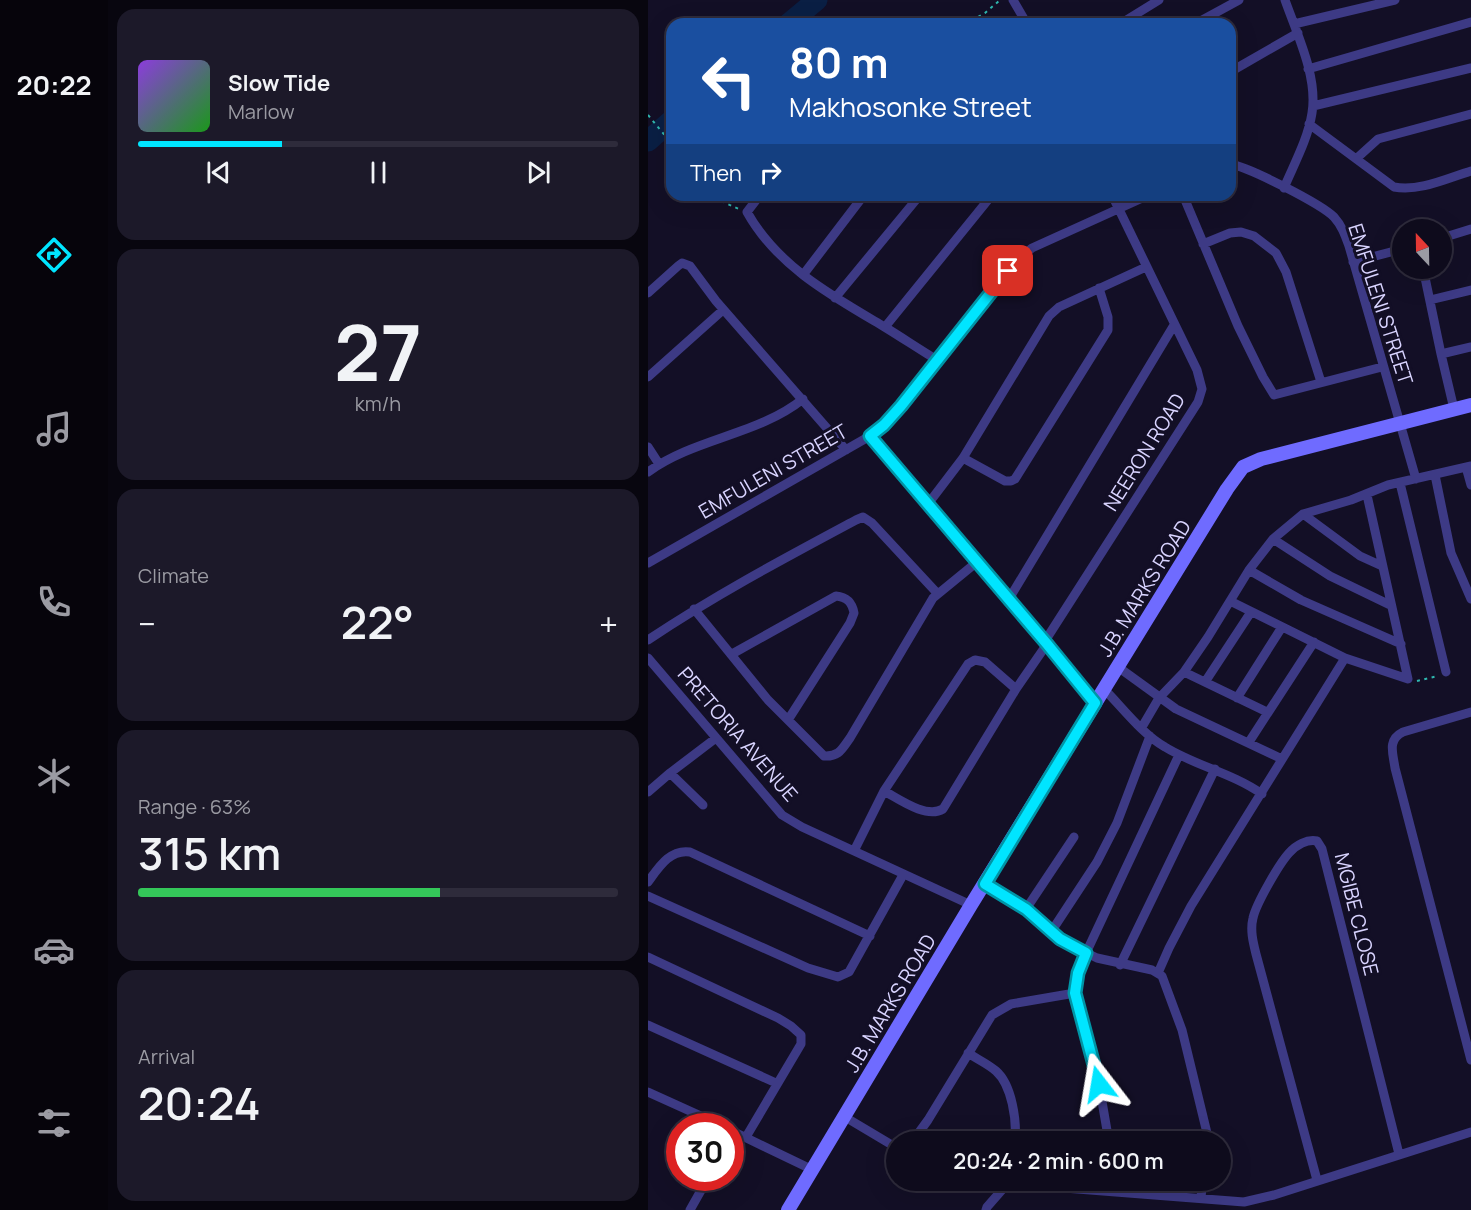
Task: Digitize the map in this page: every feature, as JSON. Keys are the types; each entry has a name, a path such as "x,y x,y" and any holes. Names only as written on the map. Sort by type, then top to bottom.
{"street":[{"path":"1012,0 1023,18"},
{"path":"1130,18 1159,0"},
{"path":"1206,18 1239,0"},
{"path":"1284,188 1309,124 1312,106 1308,69 1285,0"},
{"path":"1236,68 1296,28 1395,0"},
{"path":"1308,69 1471,21"},
{"path":"1312,106 1471,68"},
{"path":"1358,158 1378,139 1471,114"},
{"path":"1309,124 1358,158 1386,182 1402,189 1429,184 1471,171"},
{"name":"EMFULENI STREET","path":"1236,166 1244,168 1322,207 1335,219 1344,233 1416,479"},
{"path":"755,201 747,212 770,244 803,275 835,298 938,360"},
{"path":"803,275 859,201"},
{"path":"835,298 915,201"},
{"path":"885,327 987,201"},
{"name":"NEERON ROAD","path":"884,791 925,811 937,812 946,805 1016,689 1202,394 1197,370 1115,201"},
{"name":"EMFULENI STREET","path":"648,563 870,436 894,415 1024,254 1136,201"},
{"path":"1185,201 1238,326 1274,395 1382,367"},
{"path":"1452,235 1471,229"},
{"path":"1203,244 1230,233 1241,232 1254,236 1272,248 1286,272 1321,382"},
{"path":"1353,262 1392,252"},
{"path":"648,293 678,266 687,264 723,310 846,450"},
{"path":"928,504 963,458 1048,316 1059,307 1146,267"},
{"path":"1425,279 1454,409"},
{"path":"963,458 1005,482 1015,479 1108,330 1108,316 1099,288"},
{"path":"1430,300 1471,290"},
{"path":"648,377 723,310"},
{"path":"1009,599 1174,325"},
{"path":"1442,354 1471,347"},
{"path":"648,472 659,464 782,413 803,399"},
{"name":"J.B. MARKS ROAD","path":"788,1210 971,905 1227,489 1243,467 1262,459 1471,405"},
{"path":"870,436 1046,642 1095,703"},
{"path":"648,447 659,464"},
{"path":"1142,727 1159,698 1184,672 1249,570 1273,539 1296,518 1400,483 1469,466 1471,485"},
{"path":"1435,475 1451,553 1471,599"},
{"path":"1400,483 1446,672"},
{"path":"1230,601 1345,658 1408,679 1367,495"},
{"path":"1303,514 1360,556 1382,566"},
{"path":"648,640 743,580 864,518 872,523 937,593"},
{"path":"1273,539 1330,576 1390,605"},
{"path":"694,609 768,700 824,756 834,757 840,753 927,606 937,593 977,562"},
{"path":"1249,570 1301,600 1401,644"},
{"path":"732,654 836,596 844,597 849,602 854,613 850,623 788,720"},
{"path":"1205,682 1251,612"},
{"path":"1237,698 1282,627"},
{"path":"1249,742 1314,642"},
{"name":"PRETORIA AVENUE","path":"648,658 782,815 802,827 971,905"},
{"path":"1158,973 1168,948 1191,906 1345,658"},
{"path":"854,851 884,791 968,664 975,660 985,662 1016,689"},
{"path":"1118,667 1176,709 1282,759"},
{"path":"1184,672 1267,712"},
{"path":"1104,689 1150,736 1164,747 1215,769 1262,794"},
{"path":"1470,715 1403,732 1393,741 1395,768 1471,1060"},
{"path":"1051,932 1097,862 1117,823 1150,736"},
{"path":"648,792 716,738"},
{"path":"1107,1131 1099,1084 1075,993 1078,973 1179,755"},
{"path":"1120,965 1215,769"},
{"path":"670,773 703,805"},
{"path":"1026,909 1074,837"},
{"name":"MGIBE CLOSE","path":"1317,1180 1251,930 1256,909 1284,860 1303,842 1315,840 1322,849 1399,1154"},
{"path":"648,882 665,860 672,855 678,852 690,852 870,936"},
{"path":"648,896 808,968 838,978 849,972 903,875"},
{"path":"985,884 1026,909 1051,932 1086,953 1120,965 1158,973 1165,982 1182,1030 1207,1131"},
{"path":"648,957 778,1018 797,1030 802,1038 801,1044 746,1137 813,1170"},
{"path":"920,1131 992,1015 1011,1004 1075,993"},
{"path":"648,1025 776,1083"},
{"path":"968,1053 996,1071 1006,1085 1016,1120 1016,1131"},
{"path":"648,1092 694,1113"},
{"path":"844,1117 886,1142"},
{"path":"1097,1191 1244,1202 1274,1195 1471,1132"},
{"path":"690,1210 701,1191"},
{"path":"987,1210 987,1207 1002,1191"},
{"path":"1201,1197 1202,1191"}],"path":[{"path":"976,18 1000,0"},
{"path":"648,115 666,137"},
{"path":"723,201 747,212"},
{"path":"1408,679 1423,681 1446,672"}],"waterway":[{"path":"795,18 817,0"},
{"path":"648,141 666,125"}],"route":[{"path":"1008,271 894,415 870,436 1095,703 985,884 1026,909 1060,939 1086,953 1078,973 1075,993 1099,1084"}]}
